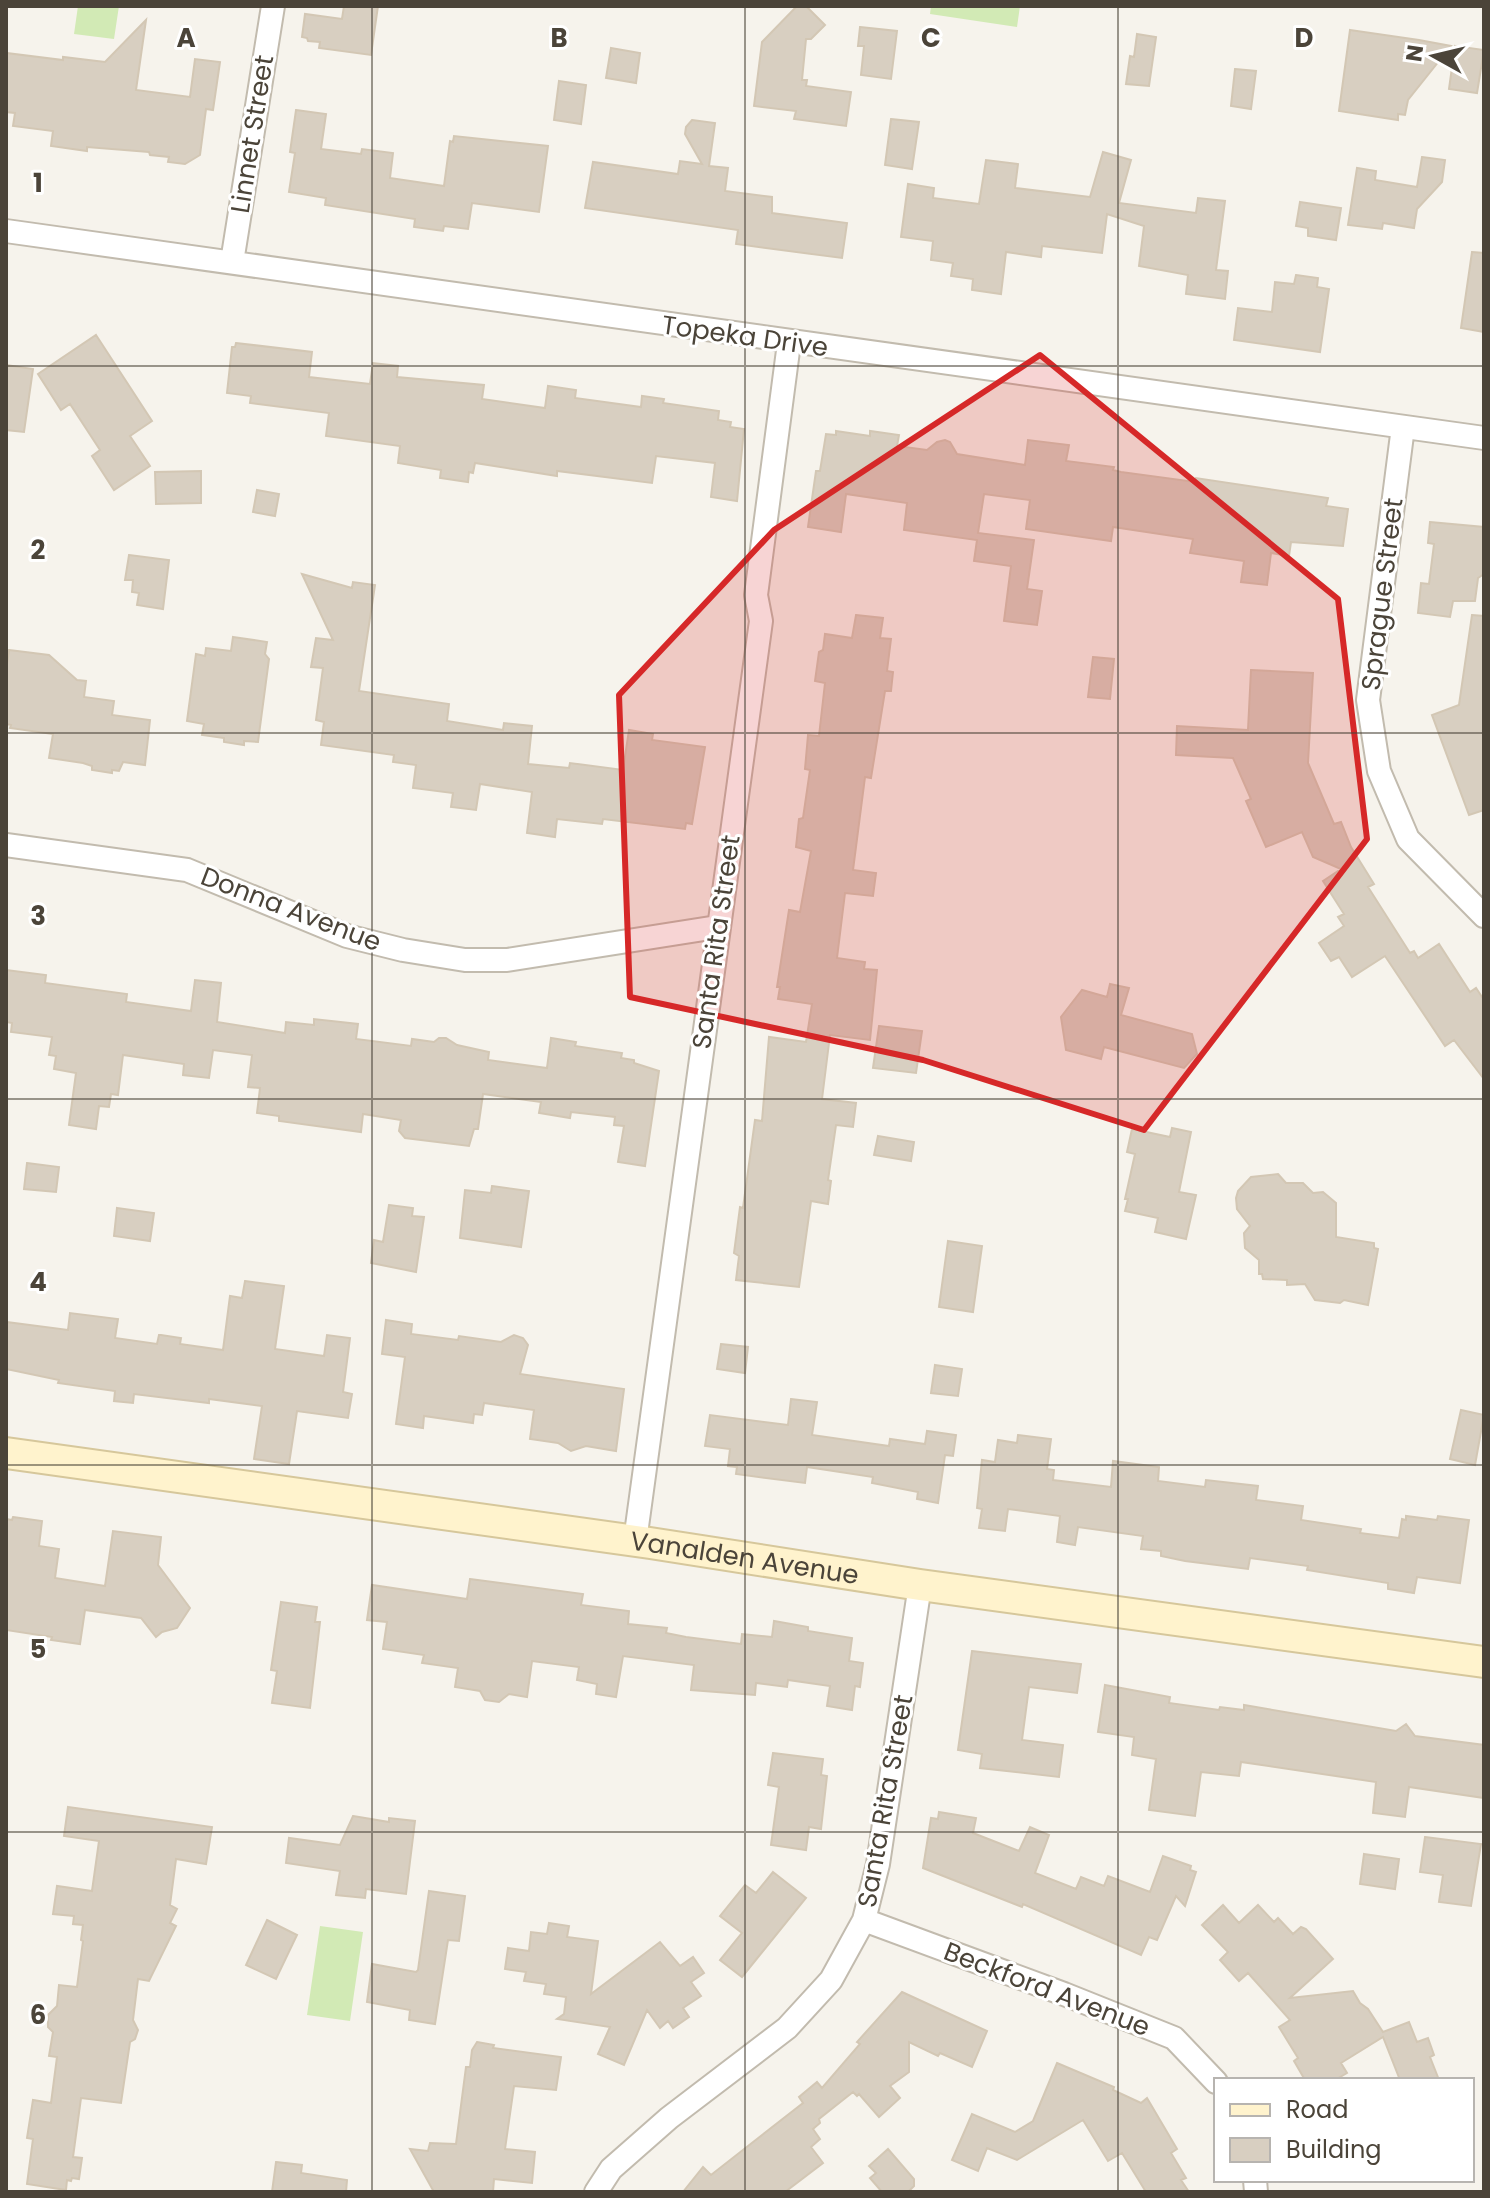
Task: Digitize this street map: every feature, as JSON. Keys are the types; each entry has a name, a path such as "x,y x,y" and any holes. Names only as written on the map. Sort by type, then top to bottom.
{"main road":[{"name":"Vanalden Avenue","path":"6,1453 635,1541 920,1585 1484,1662"}],"street":[{"name":"Linnet Street","path":"232,262 273,6"},
{"name":"Topeka Drive","path":"6,231 1484,438"},
{"name":"Santa Rita Street","path":"635,1541 761,621 756,595 789,343"},
{"name":"Sprague Street","path":"1403,427 1368,700 1379,771 1408,839 1484,916"},
{"name":"Donna Avenue","path":"6,845 187,870 347,936 403,950 465,960 507,960 717,927"},
{"name":"Santa Rita Street","path":"596,2192 611,2169 669,2118 787,2028 831,1980 864,1920 878,1864 920,1585"},
{"name":"Beckford Avenue","path":"864,1920 1174,2038 1214,2080"}],"highlighted area":[{"path":"1040,355 1338,599 1367,839 1144,1130 923,1060 630,997 619,695 774,530"}],"green space":[{"path":"78,6 119,6 114,39 74,34"},
{"path":"931,6 1020,6 1017,27 930,14"},
{"path":"320,1926 363,1932 350,2021 307,2015"}],"building":[{"path":"344,6 378,6 371,55 319,48 320,42 302,37 305,14 342,19"},
{"path":"797,6 806,6 825,25 811,39 806,39 802,80 807,80 806,86 851,92 846,126 794,119 796,111 754,106 762,42"},
{"path":"146,20 136,90 190,97 195,59 220,62 213,110 206,109 200,155 185,164 168,162 169,157 150,155 149,152 87,147 87,151 51,146 53,131 13,126 15,113 6,112 6,53 105,62"},
{"path":"860,27 897,31 891,79 861,75 864,46 858,46"},
{"path":"1350,30 1451,46 1408,100 1405,115 1398,114 1398,120 1339,111"},
{"path":"1137,34 1156,37 1149,86 1126,84"},
{"path":"1455,46 1484,50 1477,93 1449,89"},
{"path":"611,48 640,53 636,83 606,78"},
{"path":"1235,69 1256,71 1251,109 1231,106"},
{"path":"559,81 586,85 581,124 554,120"},
{"path":"296,110 326,114 321,149 361,154 362,149 393,153 390,178 444,186 450,141 453,142 454,136 548,146 539,212 472,203 468,229 444,226 443,231 414,227 415,219 325,205 326,198 289,192 295,153 290,152"},
{"path":"891,119 919,122 912,169 885,165"},
{"path":"692,120 715,123 709,166 728,168 725,191 772,197 772,213 847,223 842,258 736,244 738,230 585,208 593,162 678,174 680,161 702,164 685,134"},
{"path":"1103,152 1131,160 1119,203 1196,213 1198,198 1225,201 1216,270 1228,271 1225,299 1186,294 1188,275 1139,266 1144,226 1107,214 1102,253 1042,246 1041,257 1006,252 1001,294 972,290 973,279 951,276 953,263 931,260 933,241 901,237 908,184 934,188 933,198 979,204 986,160 1018,164 1015,188 1090,197"},
{"path":"1422,157 1445,160 1442,182 1417,209 1414,228 1383,223 1382,229 1348,225 1357,168 1376,171 1375,180 1417,187"},
{"path":"1300,202 1341,208 1336,240 1308,236 1308,228 1296,226"},
{"path":"1472,252 1484,253 1484,332 1461,328"},
{"path":"1296,275 1318,278 1317,287 1329,289 1320,352 1234,340 1238,308 1272,312 1275,282 1294,284"},
{"path":"96,335 152,421 130,436 150,466 114,490 92,456 100,450 70,404 61,410 38,374"},
{"path":"236,343 312,352 309,377 370,384 373,363 398,366 397,377 484,385 482,399 545,408 548,386 576,390 575,398 641,407 642,396 664,399 663,403 719,411 718,420 731,422 730,427 744,429 737,501 711,497 715,463 656,456 652,483 557,471 557,476 475,463 473,473 469,472 468,482 440,478 441,470 398,463 400,446 326,436 329,413 250,403 251,396 227,393 232,347"},
{"path":"6,365 33,369 24,432 6,430"},
{"path":"836,431 870,436 870,431 899,435 897,446 927,450 945,440 950,442 957,454 1025,465 1028,440 1069,445 1066,461 1114,467 1113,470 1121,472 1195,482 1196,478 1328,498 1326,506 1348,509 1343,546 1291,542 1289,556 1271,553 1267,585 1241,582 1244,561 1190,553 1193,539 1113,527 1111,541 1026,529 1030,500 984,494 978,533 1034,540 1027,589 1042,591 1037,625 1004,621 1011,566 974,561 977,540 904,530 907,503 846,494 841,532 808,527 816,471 820,471 826,434 836,435"},
{"path":"201,471 201,503 156,504 155,472"},
{"path":"257,490 279,494 275,516 253,512"},
{"path":"1430,522 1484,527 1484,574 1478,578 1475,601 1453,601 1450,617 1418,613 1421,583 1429,584 1434,544 1428,543"},
{"path":"129,555 169,560 163,609 137,605 139,593 132,592 133,580 125,580"},
{"path":"302,574 352,588 353,582 375,585 359,691 449,704 447,721 503,730 504,723 532,726 528,764 569,768 570,763 623,770 629,730 653,734 652,740 705,747 692,824 686,823 685,829 603,819 602,824 557,819 555,837 527,833 532,792 480,784 476,810 451,807 453,793 413,788 416,765 393,762 394,755 321,745 324,722 316,720 323,668 311,667 316,638 333,640"},
{"path":"856,615 883,618 880,638 891,639 887,671 893,672 891,691 885,691 871,778 865,777 853,870 876,873 873,896 845,893 837,958 865,962 864,969 877,970 870,1040 830,1035 822,1099 856,1103 853,1127 836,1125 828,1180 831,1181 828,1204 811,1201 799,1287 736,1280 739,1256 734,1253 740,1207 743,1208 755,1120 762,1121 769,1037 806,1042 812,1004 778,999 780,987 777,987 789,910 800,912 811,851 796,847 810,770 805,769 808,735 819,736 825,683 815,681 819,652 823,650 825,634 852,638"},
{"path":"1472,615 1484,616 1484,810 1469,815 1432,715 1459,705"},
{"path":"233,637 267,642 265,654 269,659 258,742 244,741 244,745 202,735 204,724 187,721 196,654 205,656 206,648 231,651"},
{"path":"9,650 49,655 77,680 86,681 84,697 114,701 112,715 150,720 145,765 123,762 119,771 112,770 112,773 92,770 92,766 83,763 49,758 53,734 10,728 11,725 6,724"},
{"path":"1093,657 1114,659 1110,699 1088,697"},
{"path":"1251,670 1313,673 1308,763 1334,824 1341,822 1351,847 1374,884 1368,887 1410,953 1414,951 1418,958 1439,944 1470,992 1476,988 1484,1000 1484,1079 1454,1040 1445,1046 1385,956 1352,977 1339,957 1331,961 1319,943 1344,926 1338,917 1344,914 1323,881 1341,869 1313,857 1302,832 1266,847 1246,801 1251,799 1233,758 1176,755 1177,726 1248,730"},
{"path":"6,970 46,975 45,983 127,994 126,1002 191,1011 195,980 221,983 217,1022 285,1033 286,1022 314,1025 314,1019 358,1024 356,1039 411,1046 412,1039 434,1042 446,1038 457,1045 489,1052 488,1060 547,1068 551,1038 576,1042 575,1046 622,1053 621,1058 659,1071 645,1166 618,1162 624,1126 614,1125 615,1117 571,1112 570,1118 539,1113 541,1102 483,1094 478,1129 474,1129 469,1146 405,1138 399,1131 401,1120 363,1114 361,1132 279,1121 279,1116 257,1113 260,1088 248,1087 252,1055 213,1050 209,1078 183,1075 184,1064 123,1055 118,1095 111,1094 109,1107 99,1106 96,1129 69,1125 76,1073 54,1069 56,1056 49,1055 52,1037 11,1032 12,1023 6,1022"},
{"path":"1110,984 1129,988 1121,1015 1192,1034 1197,1054 1184,1068 1104,1047 1101,1059 1066,1050 1061,1017 1082,990 1107,997"},
{"path":"879,1026 922,1031 916,1073 873,1068"},
{"path":"1172,1128 1191,1132 1179,1192 1196,1195 1186,1239 1155,1232 1158,1218 1125,1211 1135,1154 1127,1152 1132,1129 1170,1137"},
{"path":"878,1136 914,1142 911,1161 874,1155"},
{"path":"27,1163 59,1167 56,1192 24,1189"},
{"path":"1278,1174 1286,1183 1303,1183 1313,1193 1323,1192 1336,1203 1336,1237 1374,1243 1374,1248 1378,1249 1368,1305 1344,1300 1340,1303 1315,1300 1305,1284 1287,1285 1287,1280 1263,1279 1259,1274 1259,1260 1245,1248 1244,1233 1250,1226 1237,1209 1236,1198 1238,1191 1251,1177"},
{"path":"492,1186 529,1191 521,1247 460,1238 465,1190 491,1193"},
{"path":"389,1205 413,1208 412,1216 424,1217 416,1272 371,1263 374,1240 383,1242"},
{"path":"117,1208 154,1213 150,1241 114,1236"},
{"path":"948,1241 982,1246 973,1312 939,1307"},
{"path":"245,1281 284,1286 275,1349 324,1356 327,1335 350,1338 343,1392 352,1394 348,1418 297,1411 289,1464 254,1459 262,1406 134,1394 133,1403 114,1401 115,1391 58,1383 59,1380 6,1369 6,1322 68,1330 70,1313 118,1319 115,1338 157,1344 161,1335 181,1338 180,1344 223,1350 230,1296 242,1298"},
{"path":"386,1320 412,1324 411,1334 458,1340 459,1336 501,1342 514,1335 523,1338 528,1345 520,1374 624,1389 616,1451 586,1446 571,1451 558,1443 530,1439 534,1410 484,1403 482,1415 474,1414 473,1423 424,1416 423,1428 396,1424 405,1357 382,1354"},
{"path":"721,1344 748,1347 745,1373 717,1369"},
{"path":"935,1365 962,1369 958,1396 931,1393"},
{"path":"791,1399 817,1402 812,1435 889,1446 890,1439 925,1444 927,1431 956,1435 953,1456 945,1455 938,1503 917,1499 918,1492 872,1483 873,1477 807,1467 805,1483 736,1474 737,1467 728,1466 730,1449 705,1446 710,1415 788,1425"},
{"path":"1461,1410 1484,1415 1475,1465 1450,1459"},
{"path":"1018,1435 1051,1439 1047,1469 1054,1470 1053,1480 1111,1487 1113,1461 1159,1467 1158,1481 1205,1487 1206,1480 1258,1486 1256,1500 1303,1506 1301,1520 1361,1529 1360,1533 1399,1538 1402,1519 1406,1520 1406,1516 1469,1520 1460,1583 1417,1577 1414,1593 1388,1589 1388,1583 1307,1570 1308,1566 1250,1558 1248,1569 1185,1561 1161,1556 1161,1551 1141,1549 1143,1536 1078,1527 1075,1545 1057,1542 1060,1516 1008,1509 1005,1531 979,1528 982,1509 977,1508 982,1460 995,1462 998,1440 1017,1443"},
{"path":"13,1517 42,1521 39,1546 59,1549 55,1578 105,1586 113,1531 161,1537 158,1565 190,1608 177,1628 156,1637 141,1618 85,1610 80,1644 6,1630 6,1519 12,1520"},
{"path":"470,1579 583,1594 581,1605 629,1611 628,1624 667,1628 666,1633 686,1637 741,1644 742,1634 772,1637 774,1621 808,1627 808,1631 852,1638 849,1661 863,1663 860,1687 855,1686 852,1710 827,1706 830,1686 788,1680 787,1687 756,1683 755,1695 691,1690 694,1665 623,1656 616,1697 596,1694 597,1684 577,1680 579,1667 532,1661 527,1697 509,1694 499,1702 485,1700 480,1691 455,1687 458,1668 422,1663 424,1655 383,1649 387,1622 367,1620 372,1585 467,1599"},
{"path":"281,1602 317,1607 315,1622 320,1622 310,1708 272,1703 277,1671 271,1670"},
{"path":"972,1651 1081,1664 1077,1693 1029,1687 1022,1740 1063,1745 1059,1777 980,1768 982,1754 958,1750"},
{"path":"1105,1685 1170,1697 1169,1703 1219,1710 1220,1707 1244,1710 1244,1705 1396,1731 1406,1724 1415,1736 1484,1745 1484,1798 1409,1787 1405,1817 1373,1813 1376,1782 1241,1762 1239,1776 1201,1772 1195,1816 1149,1810 1156,1759 1132,1755 1134,1737 1098,1732"},
{"path":"773,1753 823,1759 821,1775 827,1776 821,1829 809,1827 806,1850 771,1845 779,1787 768,1785"},
{"path":"68,1807 212,1827 206,1864 176,1859 170,1905 177,1909 170,1923 176,1926 149,1981 138,1979 133,2020 138,2030 135,2039 130,2042 121,2103 81,2098 73,2157 82,2158 79,2179 67,2180 66,2190 27,2184 33,2139 27,2138 33,2100 51,2103 57,2057 49,2056 53,2032 48,2027 48,2015 57,2006 59,1985 77,1987 83,1941 83,1925 73,1924 74,1916 53,1914 57,1886 92,1891 99,1841 64,1836"},
{"path":"939,1812 976,1818 973,1833 1019,1851 1030,1827 1049,1835 1035,1873 1076,1889 1081,1877 1104,1886 1108,1876 1150,1892 1163,1856 1191,1866 1190,1870 1196,1872 1185,1906 1176,1896 1157,1940 1149,1937 1141,1955 1023,1904 1022,1907 923,1868 931,1818 938,1819"},
{"path":"353,1816 389,1822 389,1818 415,1821 406,1894 366,1889 365,1898 336,1895 340,1871 286,1863 289,1838 340,1845"},
{"path":"1425,1837 1481,1844 1471,1906 1439,1902 1443,1875 1420,1872"},
{"path":"1364,1854 1399,1859 1395,1889 1360,1884"},
{"path":"773,1872 806,1898 742,1977 720,1960 742,1933 720,1916 745,1885 756,1893"},
{"path":"429,1891 465,1896 459,1941 448,1940 435,2024 409,2020 410,2010 367,2002 372,1964 418,1970"},
{"path":"1223,1905 1239,1923 1258,1905 1274,1922 1278,1918 1293,1934 1301,1927 1306,1929 1333,1959 1290,1998 1353,1991 1383,2032 1409,2022 1417,2042 1428,2038 1434,2055 1430,2057 1438,2078 1399,2078 1383,2037 1341,2063 1347,2073 1338,2078 1304,2078 1294,2061 1298,2058 1279,2027 1290,2020 1248,1973 1239,1981 1220,1960 1228,1952 1202,1925"},
{"path":"267,1920 297,1935 276,1979 246,1965"},
{"path":"549,1923 569,1926 567,1937 598,1941 591,1994 660,1942 680,1966 693,1957 704,1973 691,1982 701,1996 683,2008 689,2017 673,2028 668,2021 660,2028 647,2010 624,2065 598,2054 610,2027 557,2019 564,2014 566,1997 544,1994 546,1984 524,1981 526,1972 505,1969 508,1948 529,1951 531,1932 547,1934"},
{"path":"902,1992 987,2031 972,2067 909,2042 909,2072 890,2086 900,2098 879,2117 859,2094 857,2096 853,2092 819,2119 820,2123 813,2129 820,2139 811,2147 823,2163 785,2192 683,2192 703,2167 711,2175 803,2103 799,2097 817,2082 822,2088 860,2044 857,2042"},
{"path":"477,2042 494,2045 493,2048 561,2057 556,2090 514,2086 505,2149 535,2152 532,2183 494,2179 493,2192 434,2192 410,2149 428,2151 430,2143 456,2144 466,2067 470,2067 472,2050"},
{"path":"1057,2063 1114,2087 1113,2090 1141,2103 1147,2098 1177,2149 1171,2153 1186,2178 1181,2180 1189,2192 1146,2192 1122,2153 1108,2161 1083,2120 1017,2160 987,2148 978,2171 952,2160 972,2114 1015,2132 1033,2121"},
{"path":"888,2149 914,2179 914,2186 908,2192 882,2192 870,2178 876,2173 869,2166"},
{"path":"276,2162 302,2165 301,2173 347,2180 346,2192 272,2192"}]}
